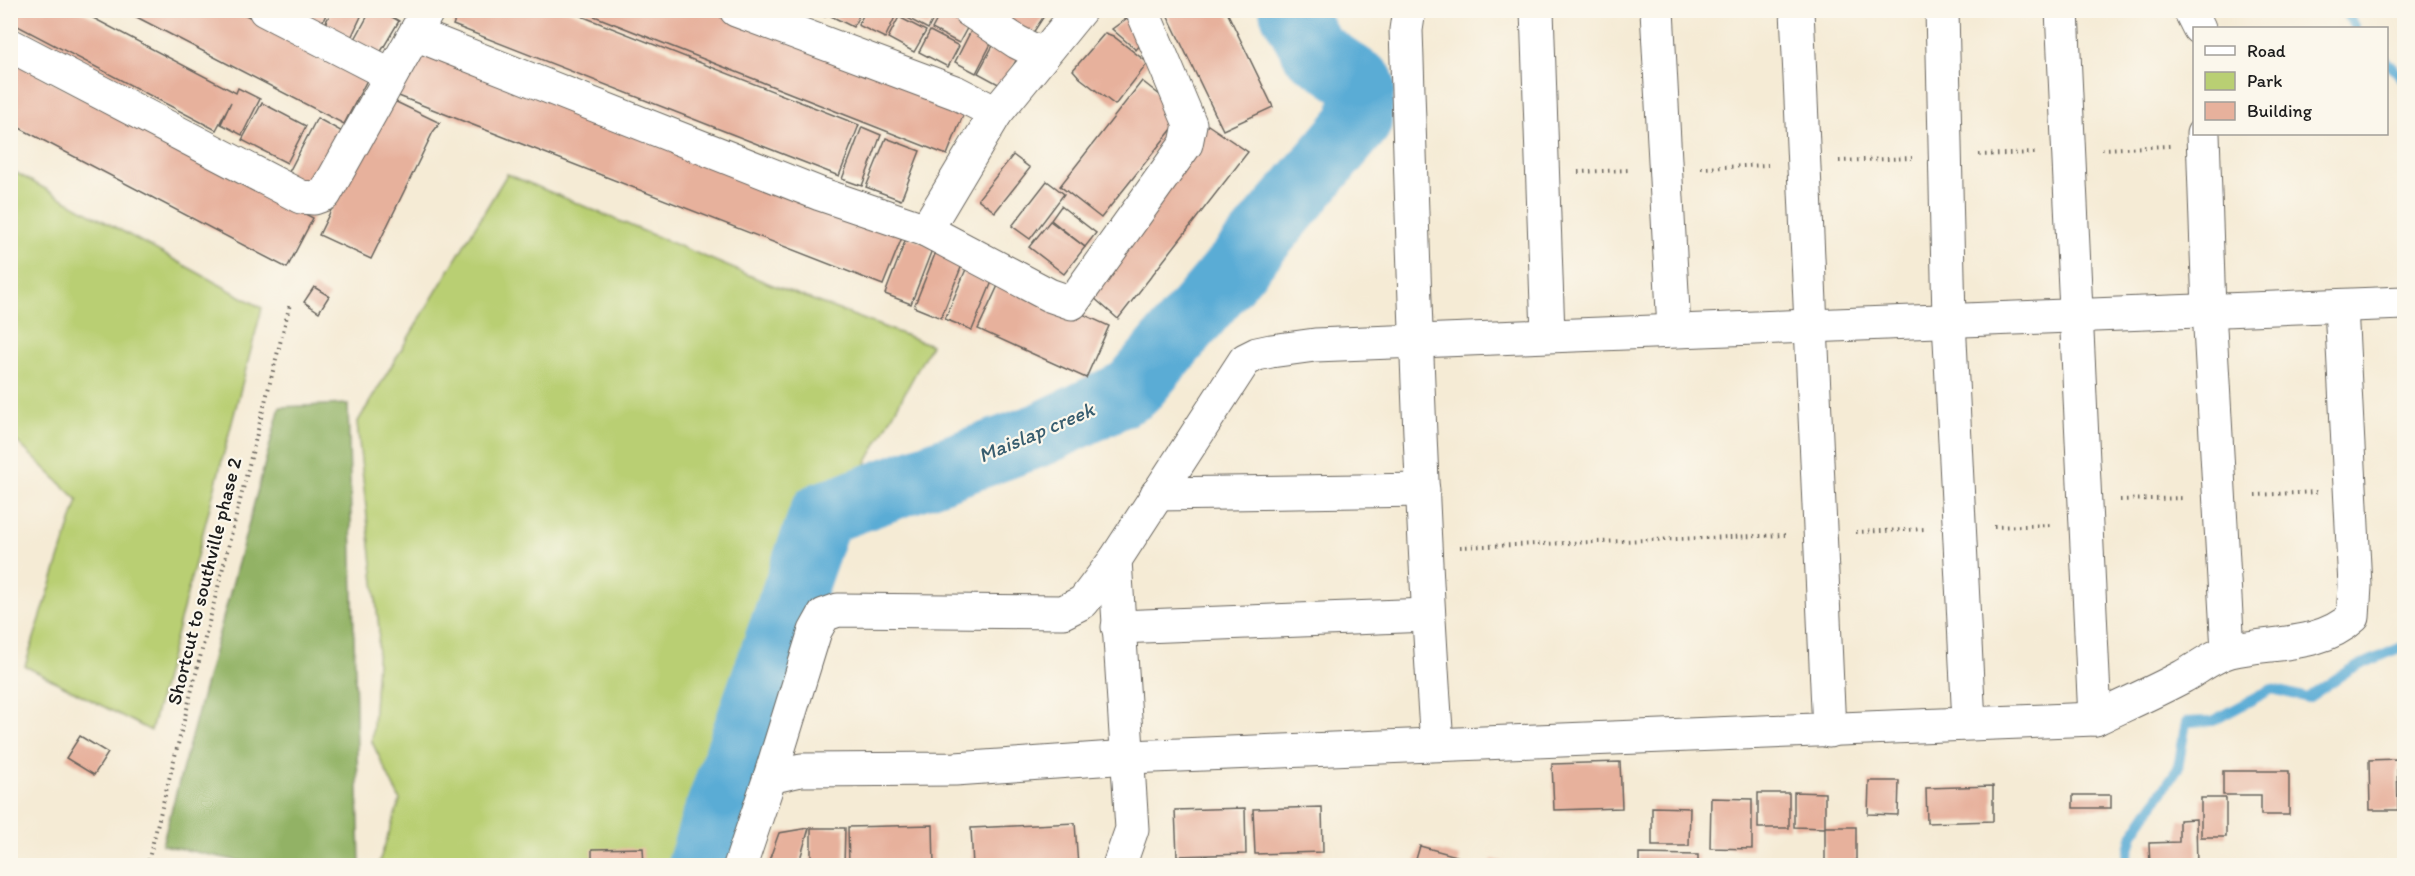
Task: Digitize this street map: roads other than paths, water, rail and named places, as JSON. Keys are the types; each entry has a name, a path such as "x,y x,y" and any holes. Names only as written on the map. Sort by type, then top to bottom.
{"street":[{"path":"265,10 391,75"},
{"path":"736,10 957,93 996,113"},
{"path":"969,10 1017,42 1043,55"},
{"path":"926,230 996,113 1080,10"},
{"path":"10,45 301,197 314,198 325,194 421,22 820,194 926,230 1049,295 1072,303 1186,144 1190,124 1142,10"},
{"path":"1409,10 1406,30 1417,341 1428,615 1437,744"},
{"path":"1537,10 1548,335"},
{"path":"1657,10 1674,330"},
{"path":"1797,10 1829,731"},
{"path":"1942,10 1949,320 1969,723"},
{"path":"2062,10 2095,719"},
{"path":"2190,10 2198,27"},
{"path":"2203,139 2209,310 2228,651"},
{"path":"740,866 815,631 824,615 838,610 1062,612 1083,602 1115,560 1245,360 1257,354 1315,345 2404,303"},
{"path":"770,777 801,770 955,769 1129,757 2095,719 2181,678 2228,651 2300,641 2332,631 2353,617 2355,586 2341,306"},
{"path":"1157,494 1423,490"},
{"path":"1115,560 1132,829 1119,866"},
{"path":"1118,627 1428,615"}],"waterway":[{"name":"Maislap creek","path":"699,866 821,514 1042,434 1132,390 1360,121 1363,84 1313,50 1291,10"},
{"path":"2349,10 2349,17 2354,27"},
{"path":"2388,63 2404,80"},
{"path":"2125,866 2133,834 2178,768 2186,722 2213,721 2272,689 2308,698 2349,670 2404,646"}]}
